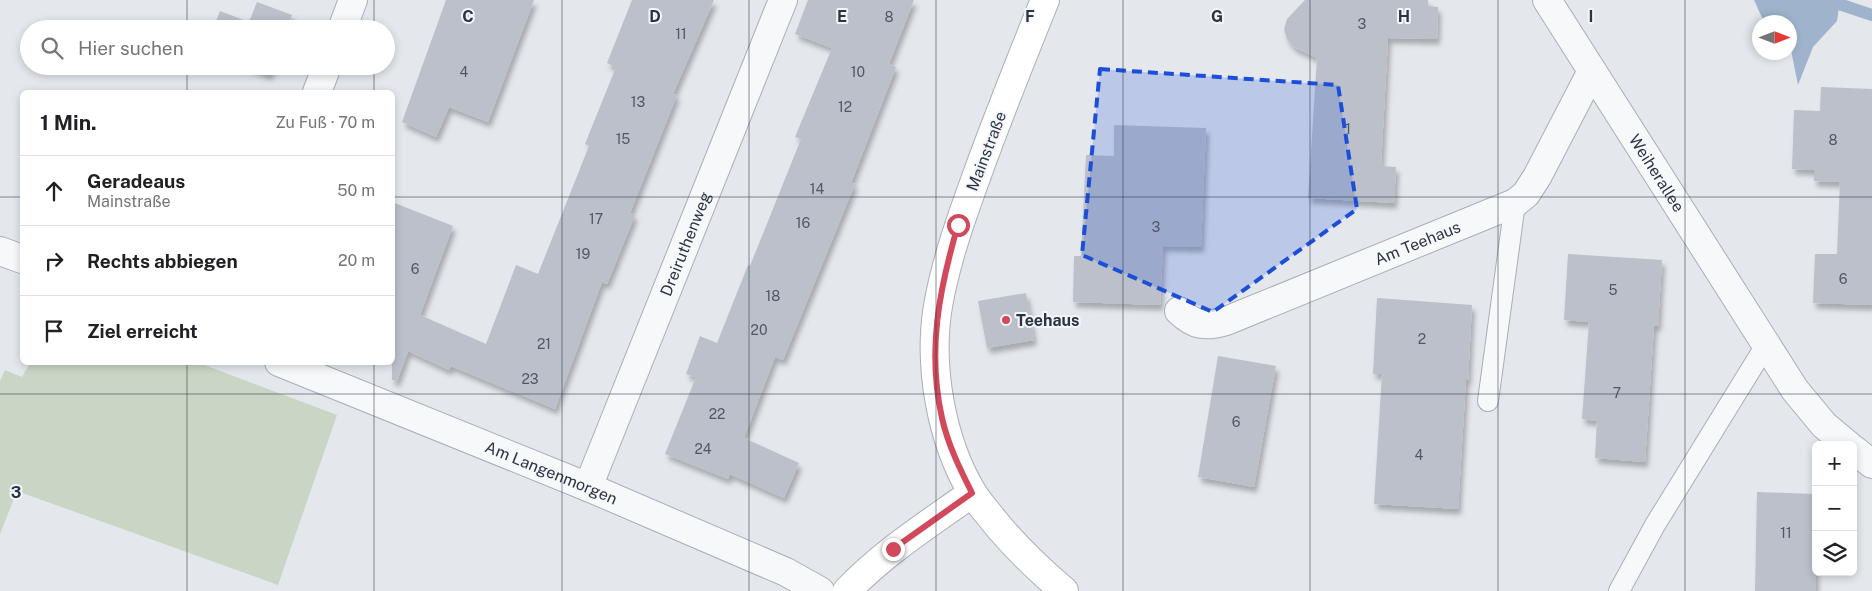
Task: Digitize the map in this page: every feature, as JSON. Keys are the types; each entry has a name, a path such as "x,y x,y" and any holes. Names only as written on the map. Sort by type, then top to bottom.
{"main road":[{"name":"Mainstraße","path":"1045,0 988,142 958,225 937,308 935,345 937,385 942,418 953,453 972,493 1023,555 1064,591"},
{"path":"847,591 863,574 893,549 972,493"}],"street":[{"path":"346,20 354,0"},
{"name":"Dreiruthenweg","path":"588,487 783,0"},
{"name":"Weiherallee","path":"1547,0 1795,390 1824,426 1843,441"},
{"name":"Am Teehaus","path":"1178,311 1188,320 1201,325 1226,321 1515,203 1526,194 1537,178 1592,71"},
{"path":"318,90 324,75"},
{"path":"0,251 20,258"},
{"name":"Am Langenmorgen","path":"286,365 588,487 786,572 820,591"},
{"path":"1857,452 1872,464"}],"lane":[{"path":"1488,401 1515,203"},
{"path":"1619,591 1655,525 1766,346"}],"highlighted area":[{"path":"1100,69 1338,85 1357,209 1213,312 1082,255"}],"green space":[{"path":"29,365 204,365 337,415 278,585 17,491 0,534 0,381 5,370 22,377"}],"water":[{"path":"1754,0 1840,0 1837,21 1813,47 1798,85 1793,60 1797,60 1797,15 1761,15"}],"building":[{"path":"446,0 534,0 488,122 449,107 436,137 402,122"},
{"path":"632,0 714,0 673,94 677,95 630,213 635,215 607,284 602,282 555,409 451,366 449,370 408,351 397,381 392,380 392,365 395,365 395,203 453,226 420,315 486,344 516,265 538,274 589,146 585,144 616,67 607,63"},
{"path":"808,0 914,0 889,64 896,67 851,183 855,184 783,360 775,357 744,438 799,463 784,498 730,474 728,479 665,454 696,377 686,374 700,336 717,343 801,139 795,137 832,48 795,34"},
{"path":"1305,0 1428,0 1428,6 1438,7 1437,39 1388,38 1381,166 1396,167 1394,203 1308,198 1317,58 1294,47 1287,39 1284,29 1287,19"},
{"path":"257,2 292,15 290,20 250,20"},
{"path":"220,11 244,20 216,20"},
{"path":"1821,87 1872,89 1872,305 1813,303 1815,254 1837,254 1840,182 1814,181 1814,170 1792,169 1794,110 1820,111"},
{"path":"1114,125 1206,128 1201,247 1163,246 1160,305 1073,302 1074,256 1081,256 1086,155 1114,156"},
{"path":"1568,254 1662,260 1658,326 1654,326 1645,462 1595,458 1597,421 1582,419 1589,322 1564,320"},
{"name":"Teehaus","path":"1026,293 1034,340 987,348 978,301"},
{"path":"1377,298 1472,305 1458,509 1374,504 1382,374 1373,374"},
{"path":"1218,356 1276,366 1254,487 1198,477"},
{"path":"1757,492 1812,494 1812,576 1816,576 1816,591 1755,591"}],"waterway":[{"path":"1839,4 1872,15"}],"place":[{"name":"Teehaus","path":"1006,320"}],"route":[{"path":"893,549 972,493 953,453 942,418 937,385 935,345 937,308 958,225"}]}
